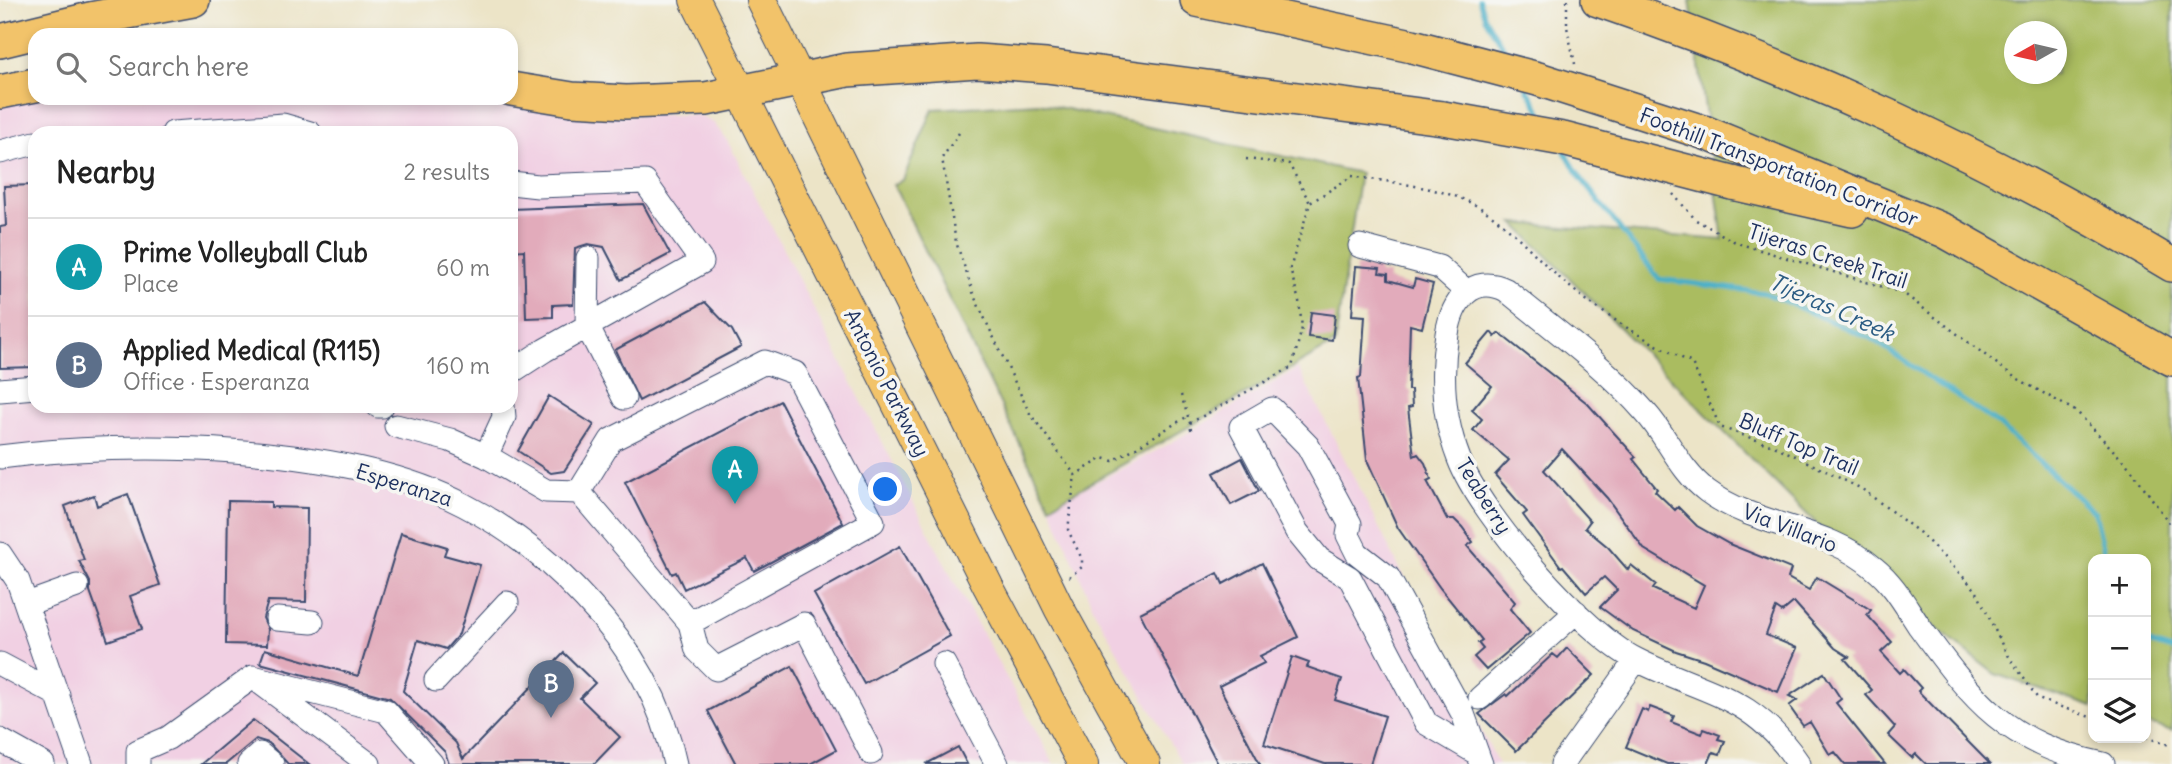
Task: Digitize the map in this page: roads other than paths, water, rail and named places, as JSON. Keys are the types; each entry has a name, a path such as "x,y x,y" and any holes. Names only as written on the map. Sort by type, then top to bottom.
{"highway":[{"path":"61,28 193,0"},
{"name":"Foothill Transportation Corridor","path":"1197,0 1412,46 1538,79 1706,134 1945,231 2172,359"},
{"path":"1598,0 1681,28"},
{"path":"1615,0 1899,121 2115,231 2172,265"},
{"path":"0,41 28,35"},
{"path":"518,90 572,99 626,102 706,99 799,78 901,64 977,61 1046,66 1443,118 1563,139 1732,183 1945,231"},
{"path":"0,92 28,86"}],"main road":[{"name":"Antonio Parkway","path":"696,2 988,586 1083,764"},
{"path":"762,2 1049,588 1145,764"}],"street":[{"path":"0,152 28,145"},
{"path":"518,184 538,186 645,182 702,262 518,368"},
{"name":"Via Villario","path":"1360,246 1439,267 1473,288 1491,282 1506,290 1624,389 1647,414 1682,467 1707,491 1736,508 1840,547 1873,566 1896,590 1962,684 1992,716 2027,739 2064,756 2103,764"},
{"path":"588,258 587,326 624,398"},
{"name":"Teaberry","path":"1473,288 1458,303 1448,327 1443,359 1447,422 1460,462 1518,550 1576,612 1636,660 1722,695 1748,710 1771,727 1799,764"},
{"path":"579,492 611,440 765,362 795,373 873,522 690,623"},
{"path":"0,390 28,388"},
{"path":"1272,409 1308,446 1350,524 1348,535 1357,553 1388,577 1463,714 1478,758 1426,723 1350,578 1319,559 1297,532 1241,427 1272,409"},
{"path":"486,456 504,413"},
{"path":"396,426 450,440 486,456 545,491 579,492 690,623 697,650 716,669 804,624 871,753"},
{"name":"Esperanza","path":"0,457 42,451 128,448 304,459 384,475 463,504 515,535 544,558 616,631 645,680 662,716 675,764"},
{"path":"0,554 18,581 27,604 81,764"},
{"path":"27,604 77,586"},
{"path":"436,680 507,603"},
{"path":"1480,698 1576,612"},
{"path":"277,619 312,622"},
{"path":"1562,764 1636,660"},
{"path":"0,664 58,695"},
{"path":"944,664 998,764"},
{"path":"138,764 138,751 168,738 253,677"},
{"path":"253,677 369,764"},
{"path":"253,677 386,711 432,764"},
{"path":"0,740 43,764"},
{"path":"249,764 260,754 272,764"}],"waterway":[{"name":"Tijeras Creek","path":"1479,0 1485,18 1510,59"},
{"name":"Tijeras Creek","path":"1527,89 1549,125"},
{"name":"Tijeras Creek","path":"1565,152 1580,177 1659,279 1765,293 1872,339 1998,424 2095,513 2105,554"},
{"name":"Tijeras Creek","path":"2151,644 2172,650"}],"place":[{"name":"Prime Volleyball Club","path":"735,504"},
{"name":"Applied Medical (R115)","path":"551,718"}]}
